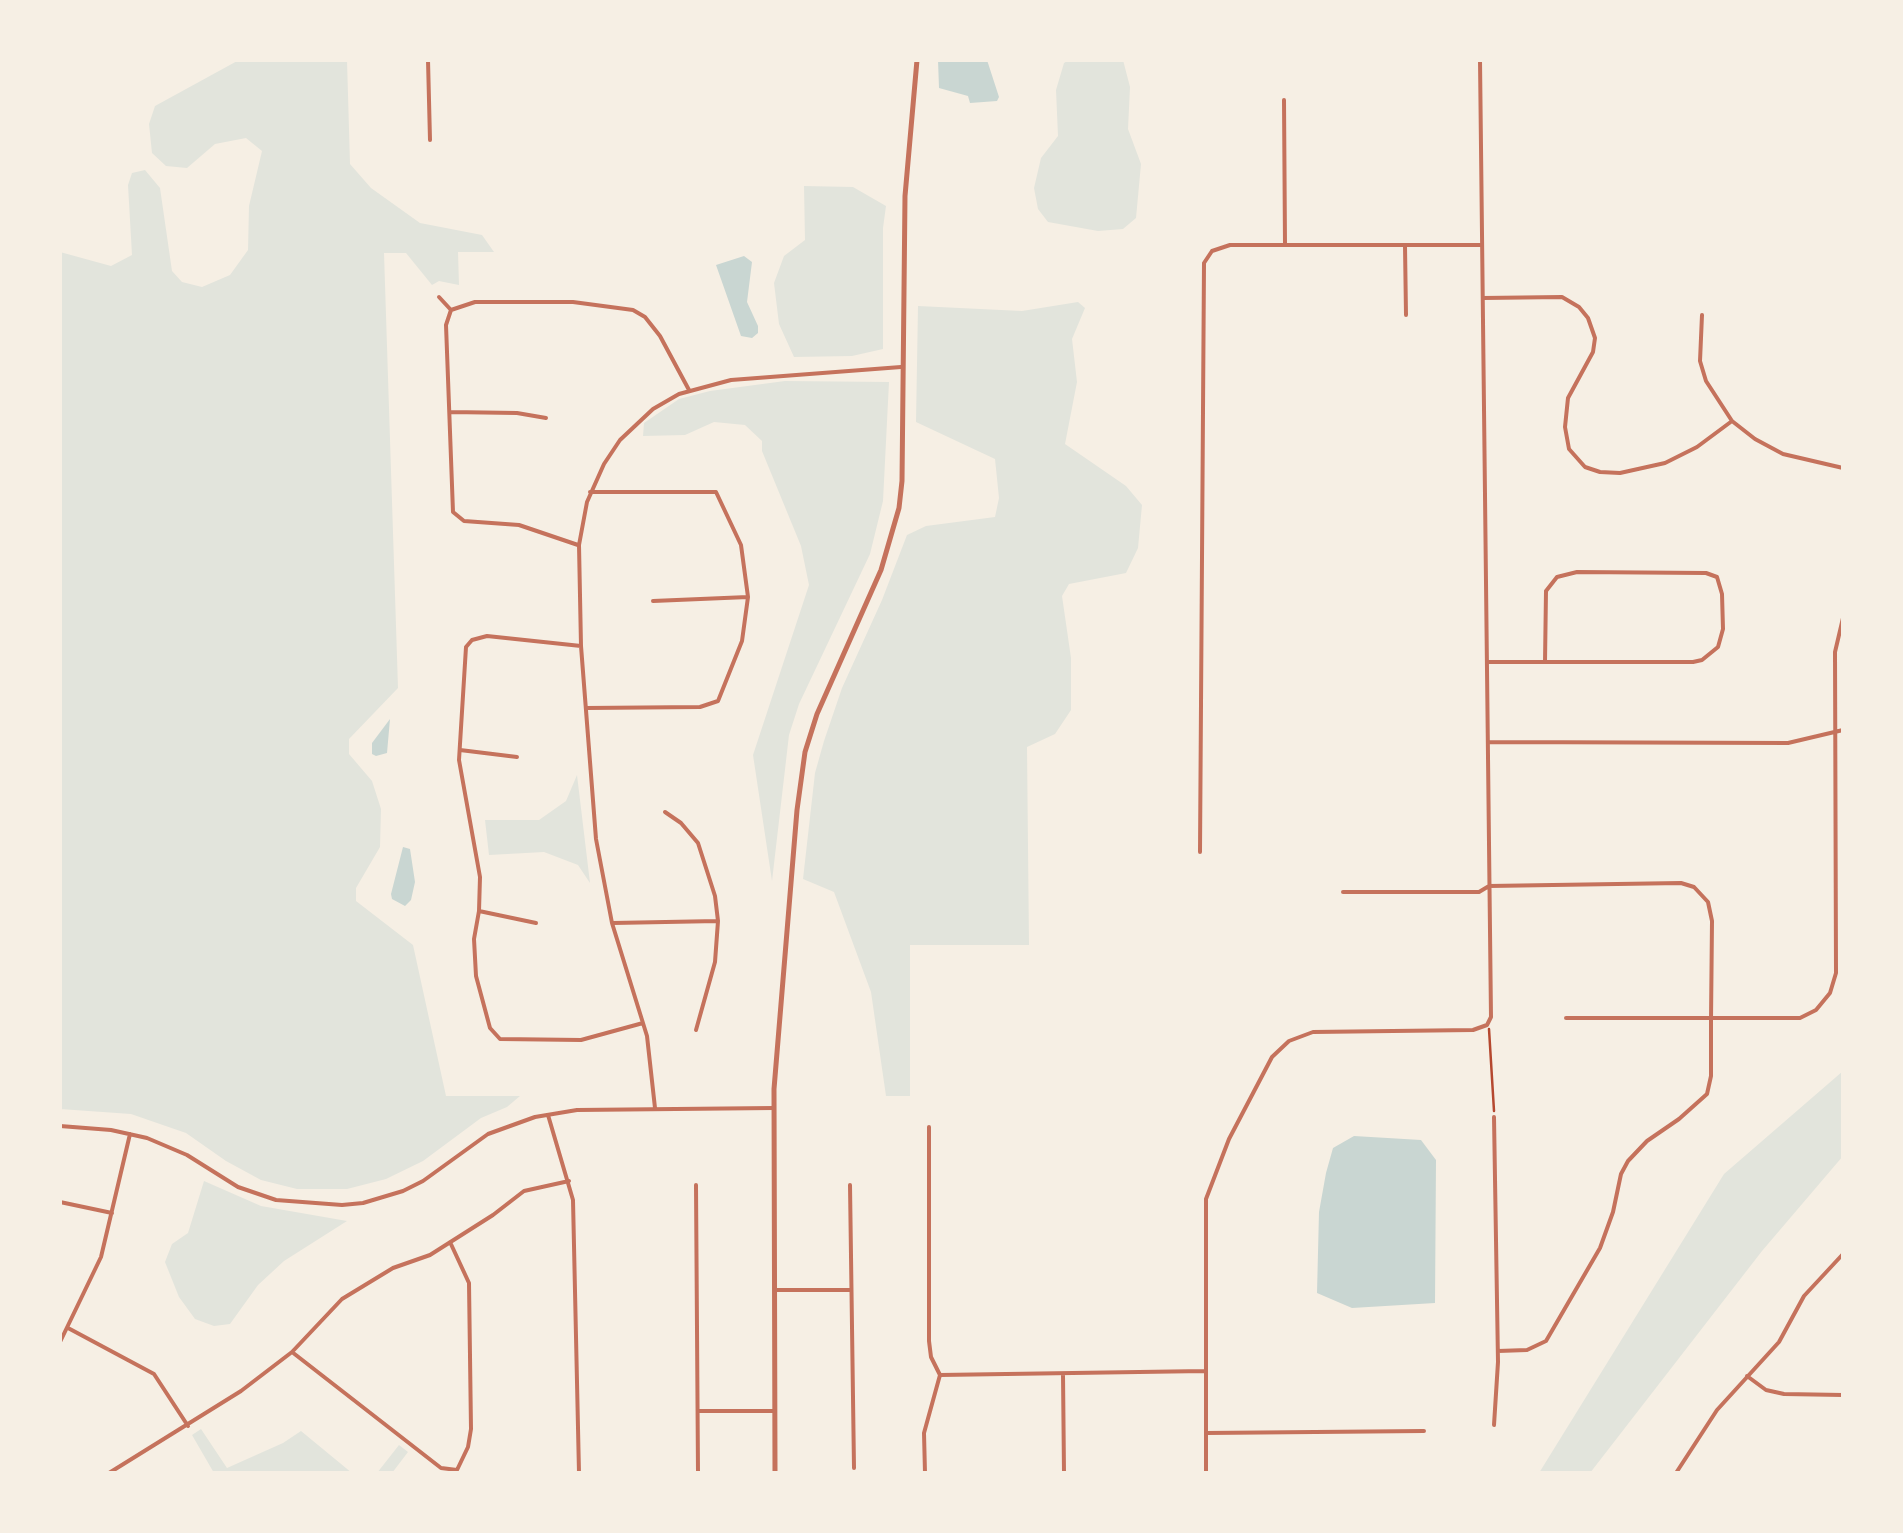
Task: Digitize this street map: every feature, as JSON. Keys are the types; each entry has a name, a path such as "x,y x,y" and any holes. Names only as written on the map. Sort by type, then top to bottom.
{"street":[{"path":"428,60 430,140"},
{"path":"775,1473 774,1108 797,810 805,752 824,695 873,590 895,526 902,480 905,196 917,60"},
{"path":"1206,1473 1206,1199 1228,1139 1264,1070 1279,1050 1296,1038 1324,1030 1473,1030 1487,1025 1491,1017 1480,60"},
{"path":"1284,100 1285,246"},
{"path":"1200,852 1204,263 1208,255 1230,245 1481,245"},
{"path":"1406,246 1406,314"},
{"path":"439,297 452,310"},
{"path":"1483,298 1562,297 1588,318 1594,338 1593,352 1568,398 1565,426 1569,449 1579,463 1611,473 1648,468 1681,457 1732,420"},
{"path":"580,545 519,525 458,518 450,506 446,325 452,310 475,302 572,302 641,314 668,348 689,390"},
{"path":"1702,315 1700,361 1706,381 1732,420 1755,439 1783,454 1843,468"},
{"path":"654,1108 652,1062 612,922 596,838 580,646 580,545 590,492 620,440 653,410 689,390 714,382 902,367"},
{"path":"450,412 546,418"},
{"path":"586,708 708,707 718,700 738,657 748,598 744,558 719,494 590,492"},
{"path":"1486,662 1544,662 1693,662 1712,655 1723,630 1722,594 1712,574 1564,574 1546,590 1544,662"},
{"path":"652,601 748,598"},
{"path":"1566,1018 1800,1018 1821,1005 1834,986 1836,973 1834,731 1836,638 1843,618"},
{"path":"580,646 500,636 470,642 464,656 461,781 478,860 476,976 484,1012 497,1037 509,1041 581,1040 643,1023"},
{"path":"1488,742 1788,743 1843,730"},
{"path":"460,750 516,757"},
{"path":"665,812 693,834 704,854 718,921 710,984 696,1030"},
{"path":"1836,855 1843,856"},
{"path":"1342,892 1479,892 1488,886 1681,883 1701,892 1708,902 1712,921 1711,1076 1707,1094 1646,1141 1628,1161 1600,1248 1546,1341 1527,1350 1498,1352"},
{"path":"479,911 536,923"},
{"path":"612,922 718,921"},
{"path":"60,1126 130,1133 176,1150 254,1193 298,1204 342,1205 403,1191 488,1134 548,1114 654,1108 774,1108"},
{"path":"548,1114 573,1200 579,1473"},
{"path":"1494,1118 1498,1352 1494,1425"},
{"path":"925,1473 924,1434 940,1375 929,1342 929,1128"},
{"path":"60,1342 93,1279 130,1133"},
{"path":"109,1473 188,1426 292,1352 342,1299 394,1268 430,1255 524,1191 569,1181"},
{"path":"850,1184 854,1468"},
{"path":"696,1186 698,1473"},
{"path":"60,1202 112,1212"},
{"path":"292,1352 441,1468 457,1470 472,1428 469,1282 450,1242"},
{"path":"1676,1473 1716,1410 1779,1342 1804,1296 1843,1254"},
{"path":"774,1290 851,1290"},
{"path":"68,1328 154,1374 188,1426"},
{"path":"940,1375 1204,1371"},
{"path":"1063,1374 1064,1473"},
{"path":"1748,1376 1766,1390 1784,1394 1843,1395"},
{"path":"698,1411 774,1410"},
{"path":"1206,1433 1424,1430"}],"path":[{"path":"1487,1025 1491,1036 1494,1118"}],"shaded area":[{"path":"239,60 347,60 350,164 371,188 420,223 482,235 494,252 458,252 459,285 439,281 432,285 406,253 384,253 398,688 349,739 349,754 372,781 381,809 380,847 356,888 356,901 413,945 446,1096 520,1096 507,1107 481,1118 423,1161 386,1179 347,1189 297,1189 261,1180 186,1133 131,1114 60,1109 60,252 111,266 132,255 128,185 132,173 145,170 160,188 172,271 182,282 202,287 230,275 248,250 249,206 262,151 246,138 215,144 187,168 166,166 152,153 149,124 155,106"},
{"path":"938,60 987,60 997,101 970,103 968,96 939,88"},
{"path":"1123,60 1130,87 1128,129 1141,164 1136,218 1123,229 1098,231 1048,222 1038,209 1034,188 1041,158 1058,136 1056,90 1064,63"},
{"path":"804,186 853,187 886,206 883,349 852,356 794,357 779,324 774,283 784,256 805,240"},
{"path":"744,256 752,262 747,302 758,333 752,338 741,336 716,265"},
{"path":"1078,302 1085,308 1072,339 1077,382 1065,444 1126,486 1142,505 1138,548 1126,573 1069,584 1062,596 1071,658 1071,710 1055,734 1027,747 1029,945 910,945 910,1096 886,1096 871,992 834,892 803,879 815,773 824,741 842,688 907,535 926,526 995,517 999,498 995,459 916,422 918,306 1022,311"},
{"path":"785,381 889,382 883,501 870,554 799,704 789,735 772,881 753,755 809,585 801,546 762,451 762,441 745,425 714,422 685,435 643,436 644,423 679,399"},
{"path":"390,719 387,753 376,756 372,754 372,743"},
{"path":"577,775 590,883 578,865 544,852 489,855 485,820 539,820 566,801"},
{"path":"403,847 410,849 415,882 411,900 405,906 392,899 391,894"},
{"path":"1843,1071 1843,1156 1762,1251 1590,1473 1539,1473 1724,1174"},
{"path":"1354,1136 1421,1140 1436,1160 1435,1303 1352,1308 1317,1293 1319,1212 1326,1173 1333,1148"},
{"path":"204,1181 261,1206 347,1221 284,1261 258,1285 230,1324 214,1326 195,1319 179,1297 165,1262 172,1244 188,1233"},
{"path":"201,1429 227,1468 301,1431 352,1473 214,1473 192,1435"},
{"path":"399,1445 408,1452 392,1473 377,1473"}]}
